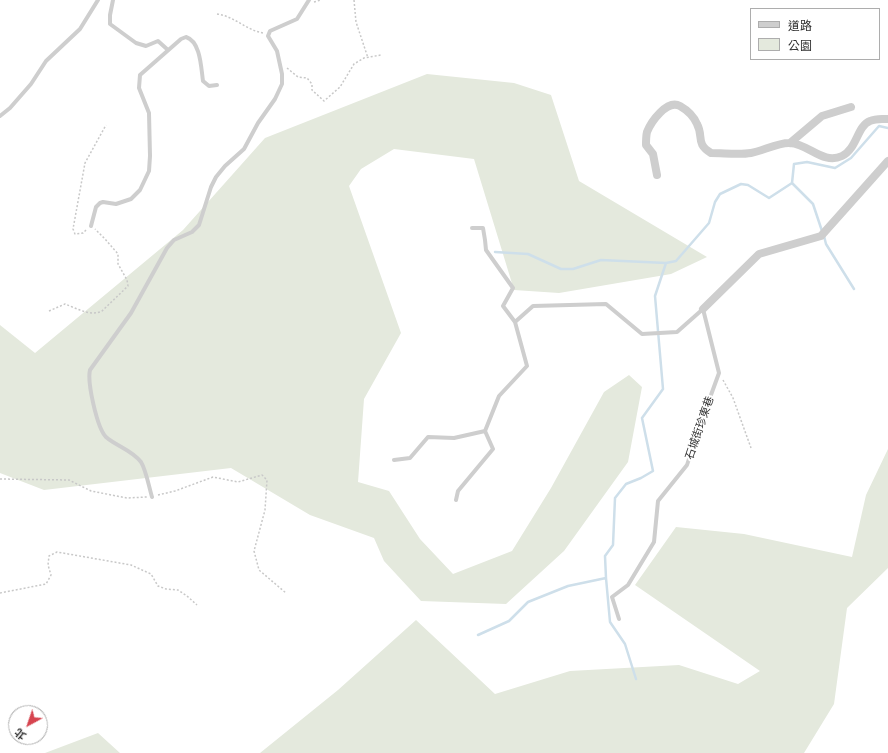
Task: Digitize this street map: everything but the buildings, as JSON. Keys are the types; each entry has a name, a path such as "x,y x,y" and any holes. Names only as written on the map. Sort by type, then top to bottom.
{"street":[{"path":"658,175 653,154 646,145 647,134 651,125 665,107 678,105 692,116 698,125 701,145 711,153 750,153 790,143 822,116 852,107"},
{"path":"790,143 802,146 828,158 835,159 850,151 863,125 868,121 888,119"},
{"path":"703,309 759,254 821,236 888,161"}],"lane":[{"path":"0,116 10,108 31,84 46,61 80,28 98,0"},
{"path":"113,0 110,24 136,43 146,46 158,41 168,50"},
{"path":"152,497 141,462 106,436 100,429 89,377 90,370 131,313 167,248 174,240 192,232 199,225 211,187 216,177 225,166 244,149 258,123 275,99 282,84 282,74 277,51 268,36 270,32 297,19 309,0"},
{"path":"91,226 96,207 100,203 116,204 131,199 140,190 149,171 149,113 139,88 140,75 183,38 188,38 193,41 200,58 203,81 209,86 217,85"},
{"path":"456,500 458,491 493,448 485,431 499,396 527,366 515,322 503,306 513,288 486,250 486,240 483,228 472,228"},
{"path":"515,322 533,306 606,304 642,334 676,332 703,309 720,373"},
{"name":"石城街珍東巷","path":"619,619 612,597 628,585 654,542 658,501 687,465 700,425 720,373"},
{"path":"394,460 410,458 428,437 454,438 485,431"}],"path":[{"path":"354,0 356,22 368,58"},
{"path":"217,14 224,15 256,32 268,33"},
{"path":"284,63 288,69 298,77 307,78 312,84 312,90 324,101 340,87 354,64 364,58 381,55"},
{"path":"49,310 65,304 96,314 102,311 128,286 127,280 118,264 118,254 105,239 91,226 83,233 75,234 73,229 85,163 106,125"},
{"path":"720,373 733,398 750,448"},
{"path":"0,479 70,480 91,491 127,498 152,497 175,491 213,477 238,482 262,475 267,480 265,510 254,551 259,570 286,593"},
{"path":"0,593 46,584 51,575 48,565 49,556 57,552 131,565 151,574 158,586 166,589 178,590 197,605"}],"green space":[{"path":"427,74 514,83 551,95 579,181 707,257 671,274 559,293 514,290 474,159 394,149 361,169 349,186 401,333 364,399 358,482 389,491 420,539 453,574 512,551 551,488 604,392 629,375 642,387 628,462 564,551 506,604 421,601 384,561 374,538 310,515 231,468 44,490 0,473 0,325 35,353 183,230 265,138"},
{"path":"888,449 888,568 847,608 834,704 804,753 260,753 338,690 416,620 495,694 570,671 679,665 738,684 760,671 635,585 676,527 744,534 852,557 866,495"},
{"path":"98,733 120,753 45,753"}],"waterway":[{"path":"636,679 625,644 610,622 605,556 613,545 615,498 626,484 653,471 642,418 663,389 655,296 666,263 676,261 709,223 715,202 720,194 741,184 748,185 769,198 792,183 794,164 807,162 835,168 851,158 879,126 888,128"},
{"path":"792,183 813,204 822,231"},
{"path":"824,236 826,244 854,289"},
{"path":"495,252 528,254 561,269 573,269 601,260 666,263"},
{"path":"478,635 509,621 528,602 568,586 606,578"}]}
